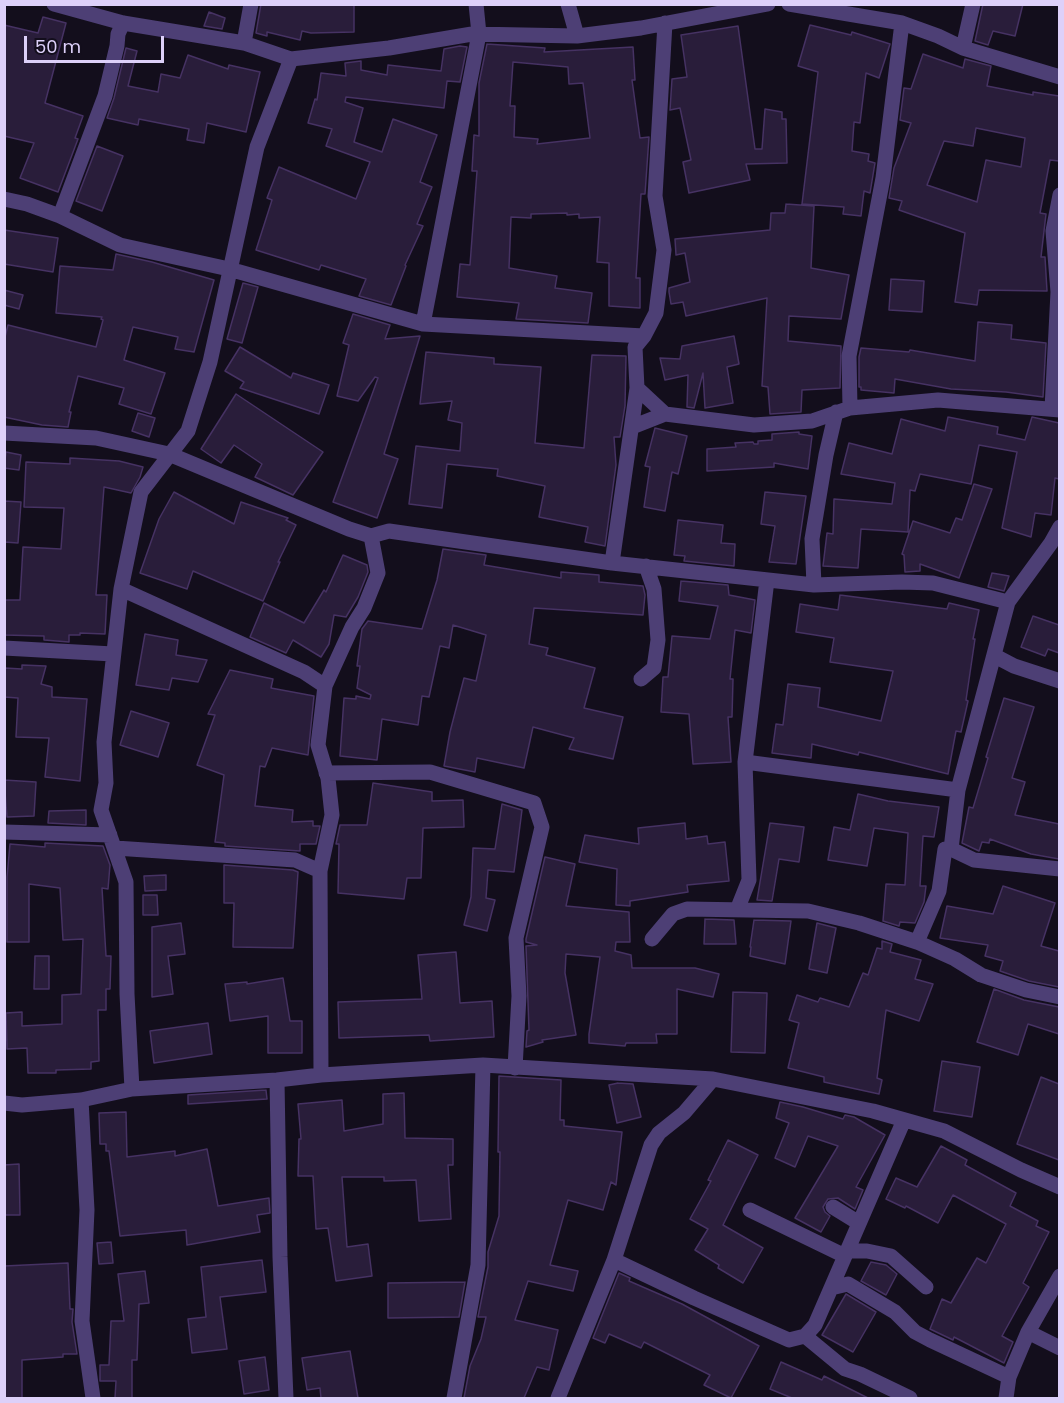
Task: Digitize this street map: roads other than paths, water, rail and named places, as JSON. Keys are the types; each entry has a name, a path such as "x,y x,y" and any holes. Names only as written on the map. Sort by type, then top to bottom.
{"street":[{"path":"54,4 123,23 244,43 291,59 389,48 479,34 577,36 768,4"},
{"path":"244,43 251,4"},
{"path":"423,324 479,34 476,4"},
{"path":"568,4 577,36"},
{"path":"789,4 902,23 963,48 1059,77"},
{"path":"963,48 973,4"},
{"path":"60,216 105,96 118,34 123,23"},
{"path":"612,563 637,388 635,347 644,336 656,313 664,250 655,196 665,23"},
{"path":"814,585 812,539 826,455 843,410 849,356 883,178 902,23"},
{"path":"132,1089 127,994 126,882 101,810 106,783 104,742 121,588 141,492 188,431 210,362 257,147 291,59"},
{"path":"632,427 665,414 753,425 812,421 843,410 938,400 1056,410 1058,292 1053,231 1059,195"},
{"path":"4,199 27,204 60,216 120,245 229,269 423,324 644,336"},
{"path":"637,388 665,414"},
{"path":"4,433 96,438 170,454 349,529 371,536 389,531 612,563 814,585 933,583 1008,602"},
{"path":"951,849 958,790 1008,602 1051,543 1059,526"},
{"path":"321,1075 320,871 332,815 326,773 318,746 325,686 352,627 364,608 378,573 371,536"},
{"path":"640,679 654,668 658,640 654,589 646,566"},
{"path":"737,910 749,880 745,762 767,580"},
{"path":"121,588 304,672 325,686"},
{"path":"4,648 113,654"},
{"path":"994,656 1014,666 1059,681"},
{"path":"745,762 958,790"},
{"path":"326,773 430,772 534,803 542,827 516,938 519,996 515,1068"},
{"path":"4,832 295,860 320,871"},
{"path":"917,942 939,891 945,849 951,849 974,860 1059,869"},
{"path":"652,939 673,914 687,909 808,911 859,923 917,942 955,959 981,975 1059,998"},
{"path":"454,1398 478,1265 483,1065"},
{"path":"4,1104 22,1105 81,1100 132,1089 483,1065 713,1079 873,1111 944,1131 1059,1187"},
{"path":"558,1398 614,1260 651,1144 659,1133 684,1113 713,1079"},
{"path":"277,1080 280,1257 286,1398"},
{"path":"81,1100 87,1210 82,1321 93,1398"},
{"path":"614,1260 789,1340 805,1336 815,1325 904,1119"},
{"path":"834,1207 859,1223"},
{"path":"750,1209 846,1253 867,1251 891,1256 926,1287"},
{"path":"1006,1398 1009,1377 1028,1332 1053,1300 1059,1276"},
{"path":"831,1288 848,1284 895,1312 915,1332 1009,1377"},
{"path":"1028,1332 1059,1348"},
{"path":"805,1336 845,1369 910,1398"}]}
